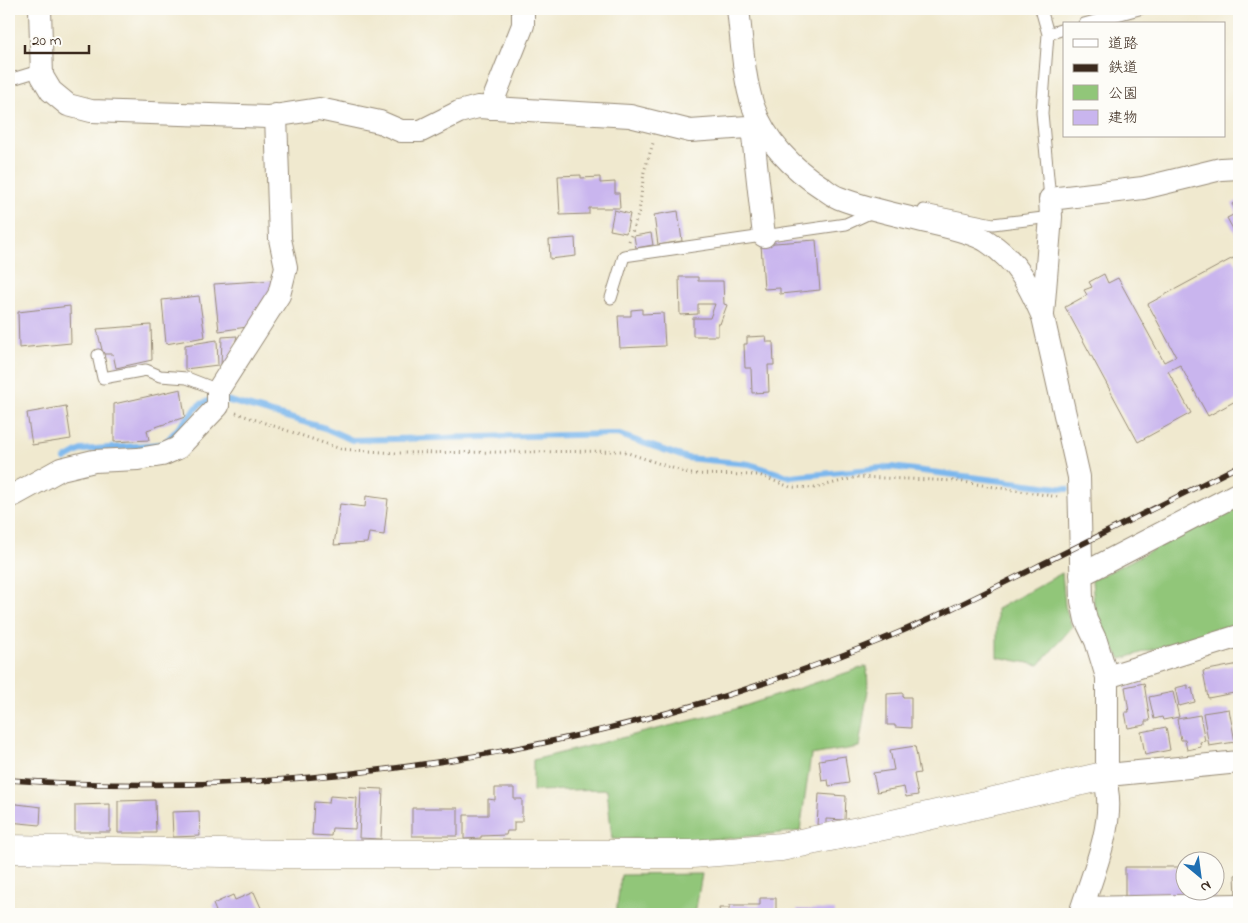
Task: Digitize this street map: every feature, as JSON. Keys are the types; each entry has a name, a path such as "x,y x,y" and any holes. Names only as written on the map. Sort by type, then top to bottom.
{"street":[{"path":"40,9 42,76 51,91 68,105 91,111 267,117 319,109 380,122 401,131 420,131 459,112 478,107 630,116 690,131 757,127"},
{"path":"490,108 523,25 523,9"},
{"path":"738,9 746,75 757,127 764,236"},
{"path":"9,495 14,495 61,469 94,462 138,459 162,455 178,448 218,398 279,295 286,267 280,239 276,115"},
{"path":"757,127 802,174 838,198 877,210 955,229 987,241 1017,267 1033,294 1043,317 1079,477 1082,601 1086,620 1096,642 1107,677 1107,790 1109,800 1104,839 1081,911 1239,905"},
{"path":"1043,317 1050,208 1222,169 1239,168"},
{"path":"1081,574 1239,493"},
{"path":"1107,677 1239,636"},
{"path":"9,849 282,854 692,854 781,847 888,826 1108,774 1239,762"}],"lane":[{"path":"611,298 624,256 846,224 877,210 905,207 993,224 1050,208 1042,113 1048,34 1041,9"},
{"path":"1091,22 1139,9"},
{"path":"1048,34 1063,29"},
{"path":"9,80 42,70"},
{"path":"98,355 103,378 146,370 160,376 188,378 218,398"}],"path":[{"path":"624,256 639,212 644,172 659,123"},
{"path":"218,398 341,449 396,453 622,451 690,474 759,476 790,487 815,488 857,477 948,481 1080,501"}],"green space":[{"path":"1239,507 1239,623 1121,659 1095,617 1092,580"},
{"path":"1062,573 1065,606 1072,627 1039,665 997,657 997,609"},
{"path":"867,666 868,690 859,747 811,755 800,831 725,839 612,839 607,789 533,791 533,760 729,711"},
{"path":"702,874 695,914 616,914 621,875"}],"building":[{"path":"581,175 581,178 600,177 600,183 615,182 615,193 619,193 620,208 589,208 589,214 560,215 558,176"},
{"path":"1239,200 1239,240 1227,218 1237,213 1232,204"},
{"path":"614,210 630,214 626,233 610,230"},
{"path":"678,211 682,241 658,245 654,215"},
{"path":"651,233 653,245 636,248 634,236"},
{"path":"575,238 576,256 550,259 549,240"},
{"path":"816,240 820,290 780,294 780,288 764,289 761,244"},
{"path":"1233,258 1239,268 1239,399 1208,416 1180,365 1168,371 1191,413 1138,442 1065,307 1087,295 1084,290 1092,287 1089,282 1104,274 1108,283 1118,278 1164,362 1176,356 1148,304"},
{"path":"679,277 698,277 698,281 723,281 724,304 727,305 720,324 718,324 718,336 693,336 693,318 710,318 715,304 698,304 698,314 680,315"},
{"path":"275,280 254,326 219,331 214,284"},
{"path":"199,296 205,337 166,344 162,300"},
{"path":"70,306 71,343 19,348 18,312"},
{"path":"642,309 642,314 663,313 665,346 620,348 618,316 631,316 631,310"},
{"path":"151,325 152,360 116,368 113,354 103,354 97,329"},
{"path":"237,336 229,366 221,366 222,337"},
{"path":"766,336 767,342 773,342 774,365 768,365 769,392 752,393 751,368 745,368 744,344 747,344 747,337"},
{"path":"217,340 218,365 185,369 185,345"},
{"path":"181,389 185,417 147,430 149,440 114,442 114,404"},
{"path":"66,406 71,439 32,445 27,413"},
{"path":"366,496 388,499 384,535 369,533 367,543 334,545 340,504 365,507"},
{"path":"1239,664 1239,692 1208,698 1203,671"},
{"path":"1144,683 1150,721 1145,721 1145,725 1128,728 1125,712 1129,712 1125,687"},
{"path":"1188,685 1188,689 1192,688 1195,702 1179,706 1175,688"},
{"path":"1173,692 1179,717 1163,720 1162,717 1154,719 1149,697"},
{"path":"903,693 903,697 911,697 911,728 887,725 887,694"},
{"path":"1229,709 1235,742 1209,746 1203,713"},
{"path":"1200,715 1205,741 1200,742 1201,747 1187,750 1185,740 1181,740 1177,719"},
{"path":"1166,727 1170,750 1145,755 1141,732"},
{"path":"915,746 920,773 914,774 918,795 906,797 904,787 877,792 873,773 894,770 890,750"},
{"path":"845,756 849,783 829,786 828,780 822,781 819,760"},
{"path":"361,788 383,789 381,839 359,838"},
{"path":"495,788 514,788 514,799 522,799 522,822 514,822 514,831 507,831 506,835 464,839 464,815 488,815 488,799 495,800"},
{"path":"819,794 846,796 845,820 826,819 826,825 817,825"},
{"path":"330,796 357,798 355,829 332,828 331,836 312,835 314,802 329,803"},
{"path":"155,800 156,833 118,833 118,801"},
{"path":"9,803 41,807 40,825 9,822"},
{"path":"110,804 110,832 75,832 75,805"},
{"path":"412,808 458,808 458,836 412,836"},
{"path":"199,811 200,836 173,837 172,812"},
{"path":"1125,867 1176,867 1176,898 1125,898"},
{"path":"1239,874 1239,897 1236,897 1235,875"},
{"path":"254,892 262,910 251,914 217,914 213,904 233,895 235,900"},
{"path":"760,898 776,898 776,914 720,914 719,908 730,908 730,905 760,905"},
{"path":"797,909 835,910 835,914 797,914"}],"waterway":[{"path":"226,400 325,428 352,440 617,434 687,458 749,464 791,477 891,467 1067,489"},
{"path":"65,459 81,450 164,444 199,405 208,401"}],"railway":[{"path":"9,780 118,784 227,783 336,775 445,761 552,741 658,715 763,684 890,636 984,593 1239,466"}]}
